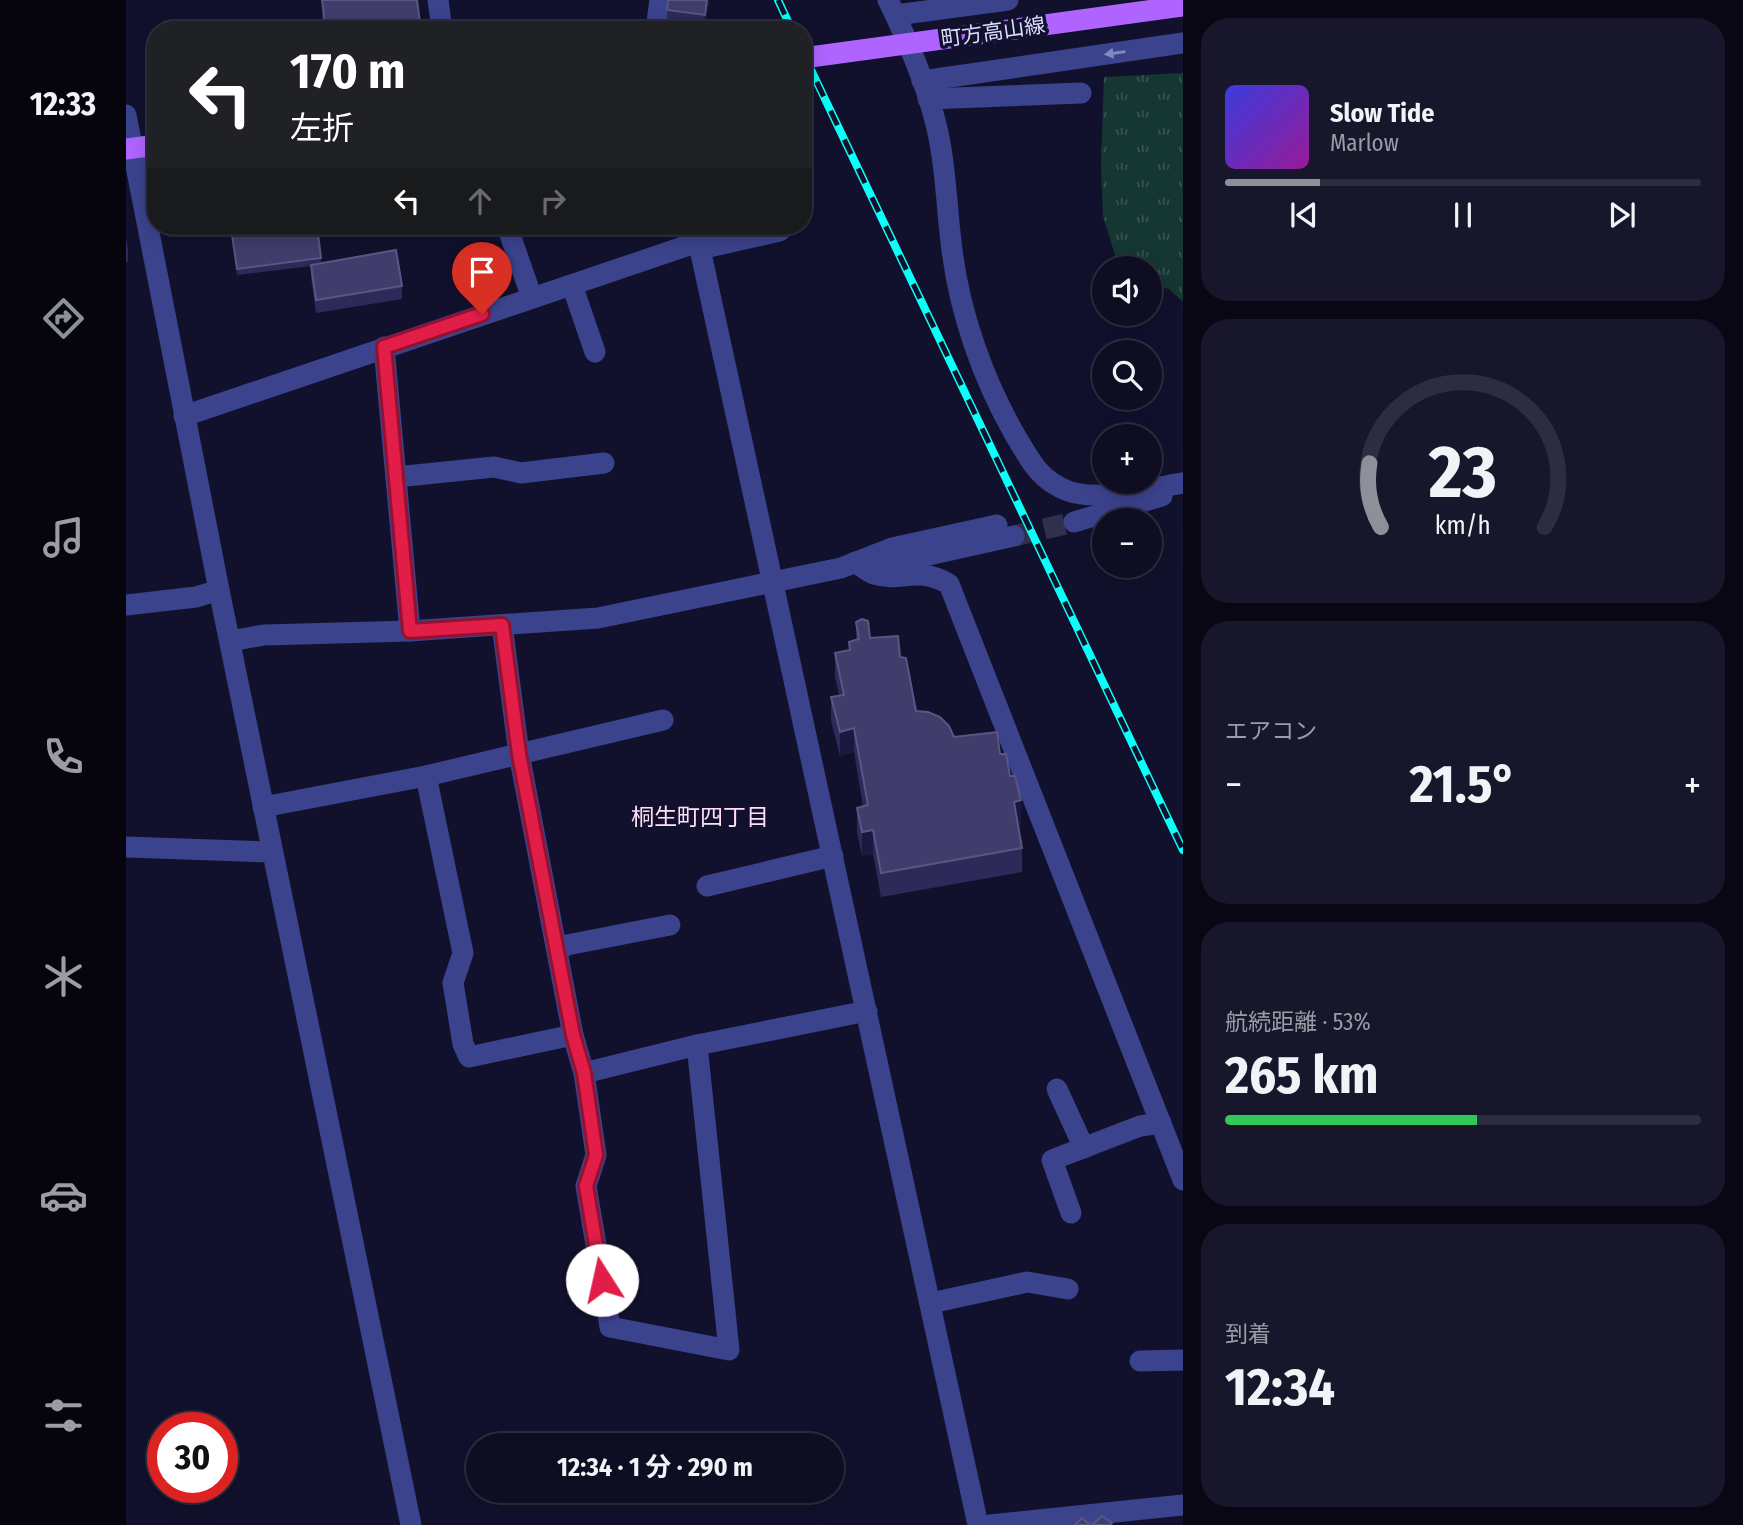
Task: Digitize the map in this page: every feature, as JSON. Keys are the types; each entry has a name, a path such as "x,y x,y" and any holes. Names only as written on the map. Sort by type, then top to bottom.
{"main road":[{"name":"町方高山線","path":"812,57 1183,6"},
{"path":"129,149 147,146"}],"street":[{"path":"438,0 441,21"},
{"path":"657,21 660,0"},
{"path":"1008,0 892,8 925,90 939,139 952,253 971,335 1001,410 1042,477 1067,491 1086,495 1183,483"},
{"path":"925,90 1183,43"},
{"path":"925,90 1081,93"},
{"path":"126,115 129,149 411,1525"},
{"path":"509,235 532,298"},
{"path":"184,416 572,285 698,239 734,235"},
{"path":"698,239 978,1525"},
{"path":"572,285 596,352"},
{"path":"384,347 410,631"},
{"path":"396,477 494,467 521,473 604,463"},
{"path":"1074,522 1183,489"},
{"path":"230,641 264,635 410,631 598,618 860,565 892,548 1005,531"},
{"path":"860,565 874,574 900,576 921,573 935,576 950,584 1183,1180"},
{"path":"126,605 196,597 219,590"},
{"path":"502,625 519,754 573,1035 584,1073 596,1155 586,1186 610,1327 729,1350 697,1045"},
{"path":"263,807 426,776 596,738 663,720"},
{"path":"426,776 463,953 453,983 463,1044 469,1057 573,1035"},
{"path":"126,847 272,852"},
{"path":"707,886 834,856"},
{"path":"558,950 567,945 670,925"},
{"path":"584,1073 697,1045 867,1011"},
{"path":"1058,1089 1084,1148"},
{"path":"1071,1213 1052,1160 1140,1126 1161,1123"},
{"path":"931,1303 1027,1282 1068,1289"},
{"path":"1140,1361 1183,1360"},
{"path":"990,1525 1183,1505"}],"green space":[{"path":"1183,73 1183,302 1169,289 1162,288 1162,256 1115,256 1103,216 1101,165 1104,77"}],"building":[{"path":"322,0 417,0 420,21 325,21"},
{"path":"668,0 707,0 705,15 667,10"},
{"path":"232,235 318,235 321,258 237,269"},
{"path":"396,250 402,286 316,300 311,265"},
{"path":"862,619 868,621 870,638 898,636 900,657 906,658 916,711 940,717 949,726 954,737 997,732 1000,754 1006,754 1010,776 1015,776 1021,800 1014,802 1022,848 881,873 873,830 862,832 857,808 868,805 854,728 840,732 831,697 844,695 835,653 850,650 849,642 859,639 856,622"},
{"path":"1102,1516 1112,1523 1092,1525"},
{"path":"1082,1518 1090,1525 1075,1525"}],"tunnel":[{"path":"1014,536 1074,522"}],"railway":[{"path":"778,0 788,21"},
{"path":"812,72 1183,850"}],"district":[{"name":"桐生町四丁目","path":"700,817"}],"route":[{"path":"482,314 384,347 410,631 502,625 519,754 573,1035 584,1073 596,1155 586,1186 602,1280"}]}
